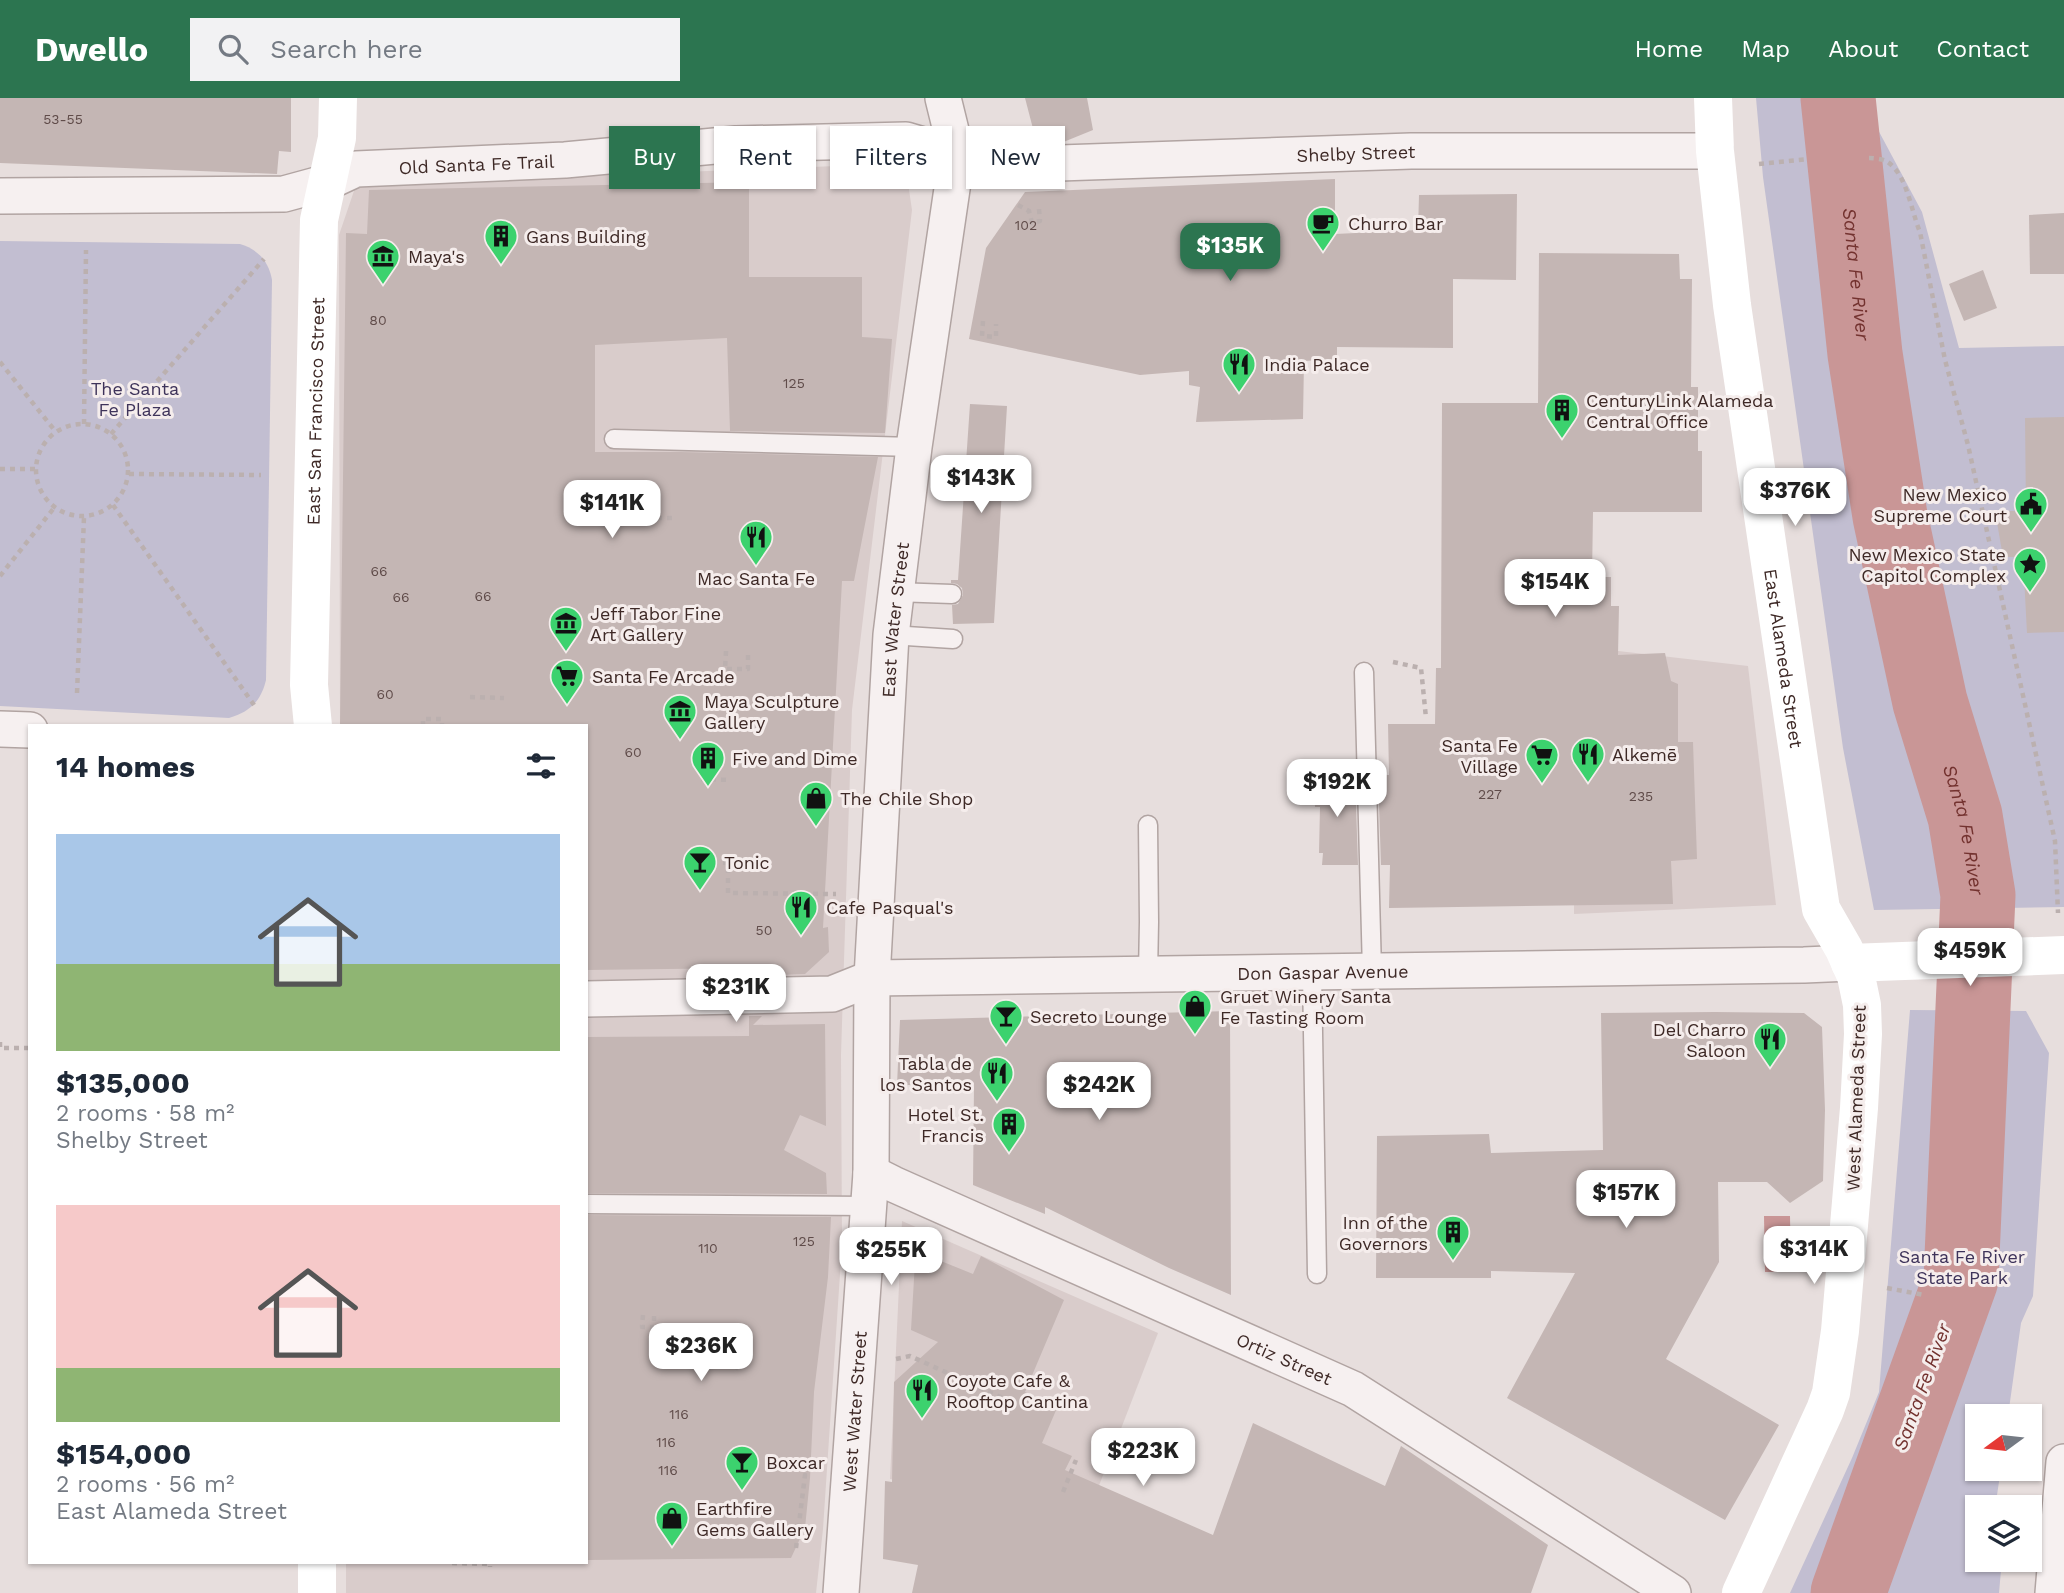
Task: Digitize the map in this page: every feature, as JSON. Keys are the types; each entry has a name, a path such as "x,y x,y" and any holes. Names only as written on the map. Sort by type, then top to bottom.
{"street":[{"name":"East San Francisco Street","path":"313,724 309,685 319,220 337,138 338,98"},
{"name":"East Water Street","path":"872,978 895,592 957,155 943,98"},
{"name":"East Alameda Street","path":"1713,98 1715,151 1732,305 1821,909 1850,962"},
{"name":"Old Santa Fe Trail","path":"0,195 257,196 284,194 328,183 356,169 565,160 736,144 906,140 957,155"},
{"name":"Shelby Street","path":"957,155 1000,165 1411,151 1715,151"},
{"path":"0,729 28,730"},
{"name":"Don Gaspar Avenue","path":"588,999 832,994 872,978 1804,965 2046,956"},
{"name":"West Alameda Street","path":"1741,1593 1818,1429 1832,1383 1840,1331 1852,1206 1862,1065 1862,1005 1850,962"},
{"name":"West Water Street","path":"841,1593 870,1189 872,978"},
{"name":"Ortiz Street","path":"870,1189 893,1184 1353,1389 1672,1593"},
{"path":"2053,1593 2061,1534 2064,1462"},
{"path":"317,1564 317,1593"}],"lane":[{"path":"614,439 914,446"},
{"path":"895,592 952,594"},
{"path":"891,635 953,639"},
{"path":"1364,672 1372,971"},
{"path":"1147,825 1147,974"},
{"path":"1312,972 1317,1274"},
{"path":"588,1204 870,1189"}],"path":[{"path":"1869,158 1886,161 1896,172 1907,189 1920,232 1945,360 1970,457 2055,841 2057,913"},
{"path":"1759,164 1808,159"},
{"path":"1028,211 1032,223 1040,221 1039,209"},
{"path":"84,424 86,250"},
{"path":"111,434 264,260"},
{"path":"983,321 982,337 996,337 996,324"},
{"path":"0,362 56,432"},
{"path":"68,426 98,426 111,434 121,446 129,474 123,492 113,505 100,513 84,517 69,515 54,508 41,491 35,469 45,442 56,432 68,426"},
{"path":"0,469 35,469"},
{"path":"129,474 261,475"},
{"path":"113,505 254,705"},
{"path":"0,576 54,508"},
{"path":"77,693 84,517"},
{"path":"578,518 673,518"},
{"path":"726,651 725,669 748,669 748,650"},
{"path":"1421,668 1426,718"},
{"path":"470,697 504,698"},
{"path":"423,724 423,719 442,719 442,724"},
{"path":"701,779 730,780"},
{"path":"703,862 728,863 728,893 835,894"},
{"path":"0,1042 0,1048 28,1048"},
{"path":"1887,1288 1924,1295"},
{"path":"643,1314 642,1327 654,1327 654,1316"},
{"path":"858,1367 909,1356 1007,1400"},
{"path":"666,1359 738,1368"},
{"path":"1063,1492 1076,1460"},
{"path":"796,1548 805,1475"}],"shaded area":[{"path":"830,166 830,189 909,189 912,210 852,710 841,1055 842,1244 823,1529 816,1593 346,1593 346,1564 588,1564 588,724 340,724 339,235 356,185 609,175 609,189 700,189 700,171 714,171 714,189 816,189 816,167"},
{"path":"1575,646 1748,666 1776,905 1574,914"},
{"path":"1764,1216 1790,1216 1791,1272 1765,1272"},
{"path":"902,1221 1158,1333 1088,1514 890,1479"}],"green space":[{"path":"1756,98 1861,98 1922,212 1959,348 2064,346 2064,907 1874,910 1843,748 1763,177"},
{"name":"The Santa Fe Plaza","path":"0,241 240,244 262,257 268,267 272,280 266,680 258,700 243,712 229,718 0,706"},
{"name":"Santa Fe River State Park","path":"1910,1010 2026,1011 2049,1053 2033,1296 2021,1323 2010,1404 1965,1404 1965,1481 1999,1481 1997,1495 1965,1495 1965,1572 2001,1572 1999,1593 1790,1593 1879,1392"}],"building":[{"path":"0,98 291,98 291,152 279,151 277,174 0,163"},
{"path":"1025,98 1087,98 1093,130 1065,141 1065,126 1032,126"},
{"path":"1335,179 1335,234 1418,230 1419,195 1517,194 1516,280 1453,279 1453,348 1337,347 1337,359 1304,361 1303,419 1196,422 1200,387 1189,385 1189,371 1140,375 969,339 986,248 1025,192"},
{"path":"700,183 714,183 714,189 749,189 749,277 862,277 862,337 892,339 885,433 730,431 727,338 595,345 595,452 878,457 854,581 842,581 823,928 828,927 829,952 805,974 748,976 748,968 588,970 588,724 340,724 346,233 367,234 369,190 609,185 609,189 700,189"},
{"path":"2064,213 2064,274 2030,274 2029,215"},
{"path":"1539,253 1679,254 1680,279 1692,279 1691,387 1698,387 1702,512 1593,512 1592,577 1611,577 1611,606 1619,606 1618,655 1665,653 1671,681 1678,684 1678,742 1693,742 1697,859 1671,861 1673,904 1389,908 1390,865 1381,865 1378,775 1389,775 1388,724 1435,724 1436,668 1441,668 1442,403 1538,403"},
{"path":"1983,270 1997,308 1964,321 1949,284"},
{"path":"970,404 1007,406 994,623 953,624 952,605 958,604 963,595 962,588 951,583 951,580 958,580"},
{"name":"New Mexico Supreme Court","path":"2064,417 2064,632 2027,633 2023,557 2003,557 1995,511 2026,511 2025,418"},
{"path":"1355,775 1358,865 1322,865 1323,853 1319,853 1320,807 1315,807 1314,776"},
{"name":"Hotel St. Francis","path":"1230,1011 1231,1295 1169,1268 1045,1207 1045,1214 973,1185 974,1085 897,1085 900,1020"},
{"name":"Inn of the Governors","path":"1601,1013 1804,1013 1822,1027 1825,1110 1823,1181 1790,1203 1767,1182 1718,1182 1719,1262 1666,1359 1779,1425 1725,1520 1507,1398 1575,1273 1491,1271 1491,1278 1376,1278 1377,1136 1489,1134 1491,1153 1603,1150"},
{"path":"749,1016 762,1016 753,1025 825,1024 826,1126 800,1115 784,1150 826,1173 827,1194 588,1193 588,1037 749,1036"},
{"path":"588,1215 831,1217 828,1277 814,1392 805,1528 791,1558 588,1560"},
{"path":"981,1256 1064,1300 1025,1392 1057,1408 1042,1443 1072,1456 1065,1470 1213,1535 1253,1423 1385,1486 1401,1446 1548,1545 1531,1593 912,1593 918,1565 883,1559 885,1481 892,1482 894,1382 938,1342 911,1330 915,1262 931,1257 973,1274"}],"waterway":[{"name":"Santa Fe River","path":"1838,98 1865,354 1890,516 1930,702 1965,816 1978,895 1961,1279 1848,1593"}],"place":[{"name":"Churro Bar","path":"1323,253"},
{"name":"Gans Building","path":"501,266"},
{"name":"Maya's","path":"383,286"},
{"name":"India Palace","path":"1239,394"},
{"name":"CenturyLink Alameda Central Office","path":"1562,440"},
{"name":"New Mexico Supreme Court","path":"2031,534"},
{"name":"Mac Santa Fe","path":"756,567"},
{"name":"New Mexico State Capitol Complex","path":"2030,594"},
{"name":"Jeff Tabor Fine Art Gallery","path":"566,653"},
{"name":"Santa Fe Arcade","path":"567,706"},
{"name":"Maya Sculpture Gallery","path":"680,741"},
{"name":"Alkemē","path":"1588,784"},
{"name":"Santa Fe Village","path":"1542,785"},
{"name":"Five and Dime","path":"708,788"},
{"name":"The Chile Shop","path":"816,828"},
{"name":"Tonic","path":"700,892"},
{"name":"Cafe Pasqual's","path":"801,937"},
{"name":"Gruet Winery Santa Fe Tasting Room","path":"1195,1036"},
{"name":"Secreto Lounge","path":"1006,1046"},
{"name":"Del Charro Saloon","path":"1770,1069"},
{"name":"Tabla de los Santos","path":"997,1103"},
{"name":"Hotel St. Francis","path":"1009,1154"},
{"name":"Inn of the Governors","path":"1453,1262"},
{"name":"Coyote Cafe & Rooftop Cantina","path":"922,1420"},
{"name":"Boxcar","path":"742,1492"},
{"name":"Earthfire Gems Gallery","path":"672,1548"}]}
